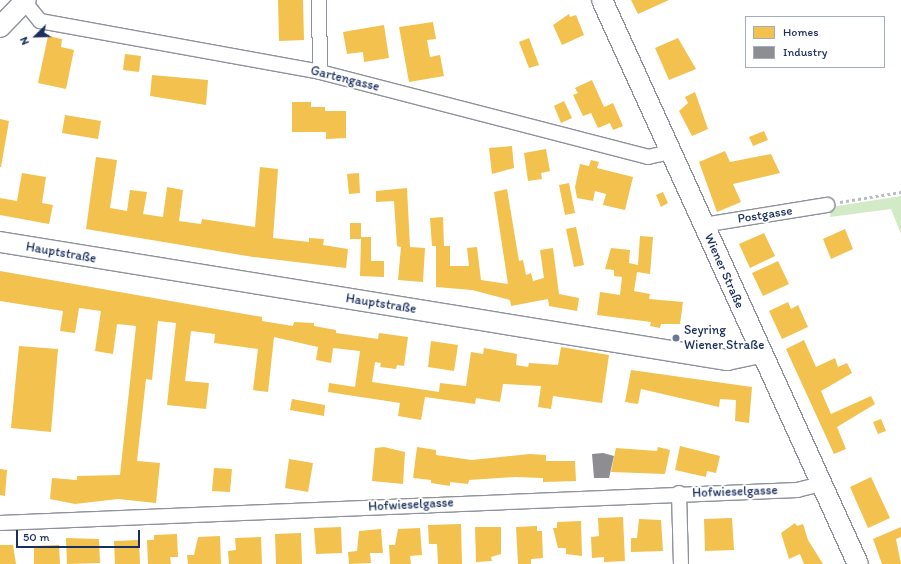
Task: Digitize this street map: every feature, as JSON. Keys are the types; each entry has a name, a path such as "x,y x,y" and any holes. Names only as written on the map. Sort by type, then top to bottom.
{"street":[{"path":"319,0 320,72"},
{"name":"Wiener Straße","path":"602,0 858,564"},
{"path":"0,27 24,1"},
{"name":"Gartengasse","path":"24,1 40,21 320,72 648,157 670,152"},
{"name":"Postgasse","path":"703,225 827,205"},
{"name":"Hauptstraße","path":"0,242 727,360 761,353"},
{"name":"Hofwieselgasse","path":"0,523 679,493 798,490 821,484"},
{"path":"679,493 681,564"}],"path":[{"path":"827,205 901,192"}],"green space":[{"path":"901,196 901,234 891,209 830,217 831,207"}],"building: Homes":[{"path":"278,0 303,0 304,40 279,41"},
{"path":"631,0 669,0 638,14"},
{"path":"569,14 570,17 576,15 584,35 562,45 553,25"},
{"path":"433,22 436,39 427,40 430,57 440,55 444,76 409,82 399,27"},
{"path":"384,25 389,58 364,62 363,52 347,54 343,32"},
{"path":"48,36 62,39 61,47 74,50 66,89 38,83"},
{"path":"529,38 539,65 529,68 519,42"},
{"path":"678,38 696,69 669,80 655,48"},
{"path":"125,54 141,56 139,72 123,70"},
{"path":"152,75 208,80 206,105 150,96"},
{"path":"592,80 604,107 613,103 623,126 613,130 610,123 598,128 591,113 583,116 573,95 578,93 575,88"},
{"path":"695,92 708,129 692,136 679,111 688,103 685,97"},
{"path":"564,101 572,118 561,123 554,106"},
{"path":"292,102 311,102 311,107 325,107 325,111 346,111 346,138 326,139 326,132 292,132"},
{"path":"65,115 101,121 98,139 62,133"},
{"path":"0,119 9,121 1,167 0,167"},
{"path":"764,131 768,140 753,146 749,137"},
{"path":"512,146 514,168 492,174 489,148"},
{"path":"546,149 550,171 541,173 542,179 528,181 524,153"},
{"path":"725,151 730,162 771,154 780,173 733,184 741,202 717,212 699,162"},
{"path":"96,157 117,160 110,208 127,211 130,190 147,192 143,214 163,217 167,187 183,190 179,221 201,224 202,219 255,227 260,167 278,169 273,238 309,242 309,238 324,239 323,245 348,249 346,268 253,257 86,229"},
{"path":"591,160 599,162 597,168 633,177 625,210 603,205 606,194 595,191 593,201 577,198 575,187 580,164 589,166"},
{"path":"22,173 46,177 42,203 53,205 49,224 0,215 0,198 17,201"},
{"path":"359,173 360,193 349,194 347,174"},
{"path":"569,183 575,213 565,215 559,185"},
{"path":"407,188 410,247 425,248 423,282 398,280 401,247 397,246 394,201 376,202 376,191"},
{"path":"507,189 519,261 523,260 526,275 531,273 533,281 544,278 540,250 553,248 559,294 579,298 577,311 549,306 548,299 511,306 510,300 472,290 436,287 436,246 432,246 430,218 443,217 444,246 450,246 450,266 469,266 467,248 477,247 481,280 508,284 494,192"},
{"path":"663,192 668,203 661,207 656,195"},
{"path":"350,223 361,223 361,237 371,237 371,261 384,261 384,277 360,276 361,239 350,239"},
{"path":"576,227 584,265 574,267 566,229"},
{"path":"845,229 853,249 831,259 823,239"},
{"path":"764,233 775,256 750,268 739,244"},
{"path":"640,236 653,237 650,274 637,272 634,291 650,294 649,299 683,302 680,324 661,324 660,328 650,326 651,322 597,315 600,292 620,295 622,277 614,276 614,270 605,269 611,248 630,250 629,263 638,265"},
{"path":"778,261 789,284 763,296 752,273"},
{"path":"0,271 262,317 262,321 293,326 294,322 314,323 314,326 336,330 336,333 378,339 379,333 408,337 404,366 397,365 396,369 380,367 381,363 375,362 372,382 439,392 440,383 466,386 471,352 483,354 484,348 517,354 516,365 528,367 529,363 558,365 561,347 609,355 602,403 553,396 551,409 538,407 541,386 503,384 500,402 476,398 475,404 425,397 421,420 398,416 400,403 328,392 329,383 355,387 360,351 333,348 331,363 316,360 318,347 274,337 268,392 253,390 258,349 214,343 215,334 191,331 185,381 209,383 206,409 167,405 176,323 158,321 152,380 146,379 137,461 160,463 156,503 118,499 75,504 50,499 52,478 77,480 77,476 120,475 136,326 117,324 113,354 95,351 101,311 79,308 75,333 60,331 63,311 0,301"},
{"path":"788,302 791,309 798,305 808,327 782,339 769,311"},
{"path":"804,340 816,367 835,358 838,367 847,363 852,373 821,391 831,414 871,396 875,404 837,427 846,449 834,454 786,349"},
{"path":"431,341 458,345 454,371 428,367"},
{"path":"19,346 58,349 51,432 11,428"},
{"path":"631,370 752,387 749,423 735,421 736,400 720,399 719,407 641,389 638,404 625,402"},
{"path":"292,399 325,405 324,416 290,410"},
{"path":"881,419 886,431 878,434 873,422"},
{"path":"680,446 720,456 716,473 707,471 706,477 675,470"},
{"path":"384,447 405,452 403,484 372,481 375,448"},
{"path":"417,447 436,450 436,455 472,460 530,454 546,455 546,461 575,461 576,481 543,482 543,478 515,477 469,480 468,484 450,482 450,486 431,483 431,480 413,478"},
{"path":"658,447 670,450 665,474 611,472 616,448 657,451"},
{"path":"289,459 313,463 308,492 285,488"},
{"path":"214,468 232,469 230,492 212,491"},
{"path":"0,469 7,470 5,496 0,495"},
{"path":"871,477 890,518 868,528 850,487"},
{"path":"623,517 625,561 604,562 604,557 592,558 591,537 599,536 598,518"},
{"path":"732,518 734,550 705,551 704,519"},
{"path":"639,519 661,520 663,551 631,552 631,538 637,538"},
{"path":"581,521 582,556 566,554 566,548 558,548 553,528 557,528 557,522"},
{"path":"795,523 797,526 803,524 808,540 823,564 804,564 800,554 789,559 781,533"},
{"path":"461,524 462,564 438,564 437,544 429,544 428,525"},
{"path":"537,526 537,531 542,531 543,558 531,559 531,564 518,564 516,527"},
{"path":"341,527 342,553 316,554 314,528"},
{"path":"475,527 501,527 501,554 491,557 492,561 476,562"},
{"path":"901,527 901,537 896,539 901,564 882,564 873,539"},
{"path":"420,528 422,555 410,556 411,564 390,564 389,545 395,545 398,529"},
{"path":"381,529 383,553 370,553 371,563 349,564 348,552 357,551 359,531"},
{"path":"301,533 302,564 276,564 275,534"},
{"path":"177,534 178,557 170,557 171,564 148,564 147,540 154,540 154,535"},
{"path":"220,536 221,564 188,564 187,555 194,555 198,537"},
{"path":"261,537 262,564 229,564 228,551 236,550 235,538"},
{"path":"66,538 99,539 100,563 67,564"},
{"path":"139,540 140,564 115,564 114,541"},
{"path":"0,545 13,545 16,564 0,564"},
{"path":"59,545 60,564 34,564 34,546"}],"building: Industry":[{"path":"603,453 614,456 609,478 594,478 592,454"}],"place":[{"name":"Seyring Wiener Straße","path":"676,338"}]}
